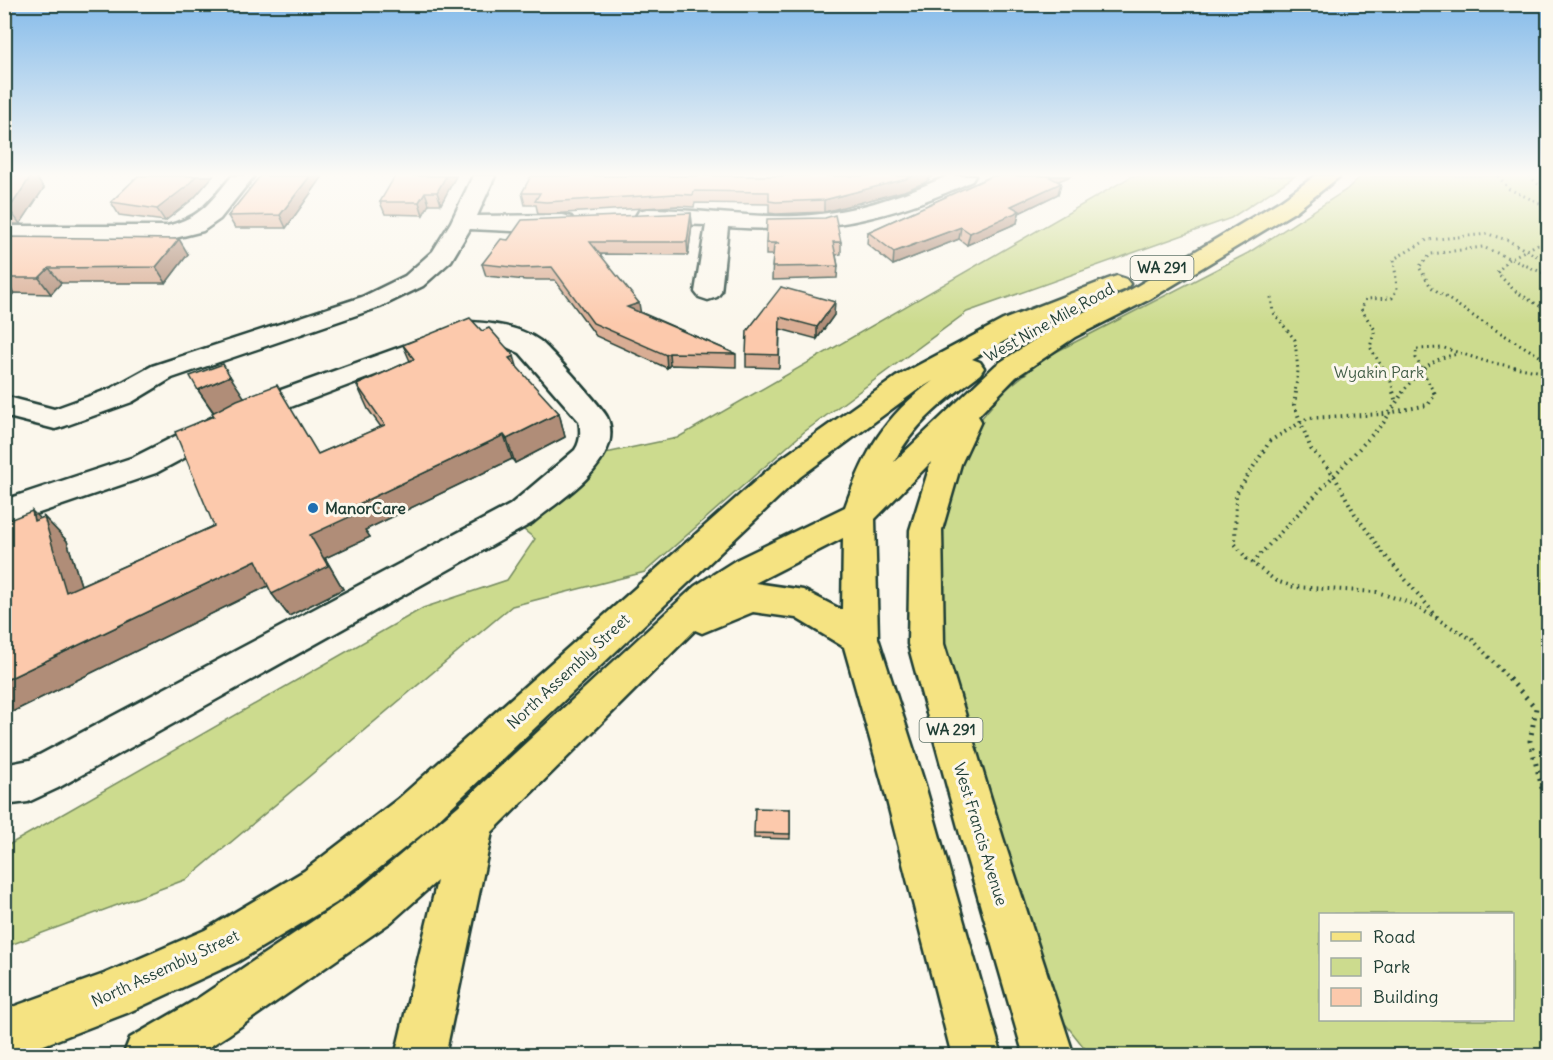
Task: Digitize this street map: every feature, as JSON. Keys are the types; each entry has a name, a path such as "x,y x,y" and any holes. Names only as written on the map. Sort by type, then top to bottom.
{"main road":[{"name":"West Nine Mile Road","path":"859,515 1006,371 1066,331 1141,294 1255,225"},
{"name":"West Nine Mile Road","path":"859,515 874,470 895,432 926,400 996,349 1117,284 1208,253"},
{"name":"North Assembly Street","path":"4,1035 110,996 220,946 320,887 413,814 789,469 906,384 1012,326 1117,284"},
{"name":"West Francis Avenue","path":"974,403 946,464 926,530 926,644 982,838 1049,1056"},
{"path":"148,1056 211,1018 375,906 473,821 707,596 748,570 859,515"},
{"name":"WA 291","path":"859,515 860,638 904,785 977,1056"},
{"path":"673,630 751,597 803,605 860,638"},
{"path":"420,1056 473,821"}],"street":[{"path":"4,233 167,233 196,225"},
{"path":"9,412 55,419 122,395 162,372 371,302 414,281 442,256 461,225"},
{"path":"708,292 717,225"},
{"path":"4,513 145,465 241,415 470,330 494,332 530,346 593,418 597,429 591,450 570,472 520,514 44,774 28,782 4,785"}],"path":[{"path":"1396,402 1391,382 1370,347 1375,330 1361,309 1366,299 1392,298 1397,289 1394,260 1427,240 1488,234 1528,250 1548,262"},
{"path":"1548,238 1507,260 1497,273 1515,291 1548,311"},
{"path":"1548,275 1483,247 1452,249 1431,254 1419,267 1431,287 1479,320 1548,361"},
{"path":"1271,297 1273,312 1295,340 1298,371 1294,405 1311,449 1333,474 1355,514 1383,553 1441,621"},
{"path":"1548,373 1488,362 1442,346 1426,345 1416,349 1416,358 1435,394 1428,405 1388,413 1308,418 1270,441 1236,494 1235,544 1252,563 1276,581 1294,587 1377,592 1410,603 1473,640 1536,708 1530,741 1548,811"},
{"path":"1252,563 1384,422 1388,413 1423,368 1439,357 1461,353"}],"green space":[{"path":"1046,225 1210,225 967,312 804,432 645,572 512,606 187,879 5,947 5,847 423,608 507,580 535,539 519,526 606,453 677,438"},
{"name":"Wyakin Park","path":"1291,225 1548,225 1548,1055 1090,1055 1063,1021 949,693 931,573 965,438 1005,390 1048,356 1248,253"}],"building":[{"path":"518,225 689,225 687,242 590,242 639,303 627,307 736,354 669,353 666,355 593,323 552,267 522,268 482,264 501,239 508,240"},
{"path":"767,225 837,225 841,242 833,242 838,266 772,267 774,245 779,243 766,243"},
{"path":"882,225 987,225 970,233 961,227 894,252 868,232"},
{"path":"4,237 179,239 156,267 49,268 39,278 4,278"},
{"path":"781,287 835,302 817,327 780,317 779,355 746,354 747,331"},
{"name":"ManorCare","path":"470,318 482,331 489,328 514,356 509,358 559,413 507,439 504,435 352,507 356,514 310,535 328,566 272,594 256,560 4,681 4,522 32,511 34,521 44,517 66,592 214,526 175,432 214,416 212,413 237,400 277,385 318,454 385,425 357,385 414,359 403,345"},
{"path":"223,364 230,376 198,390 190,376"},
{"path":"755,808 790,809 790,834 754,833"}],"place":[{"name":"ManorCare","path":"313,508"}]}
